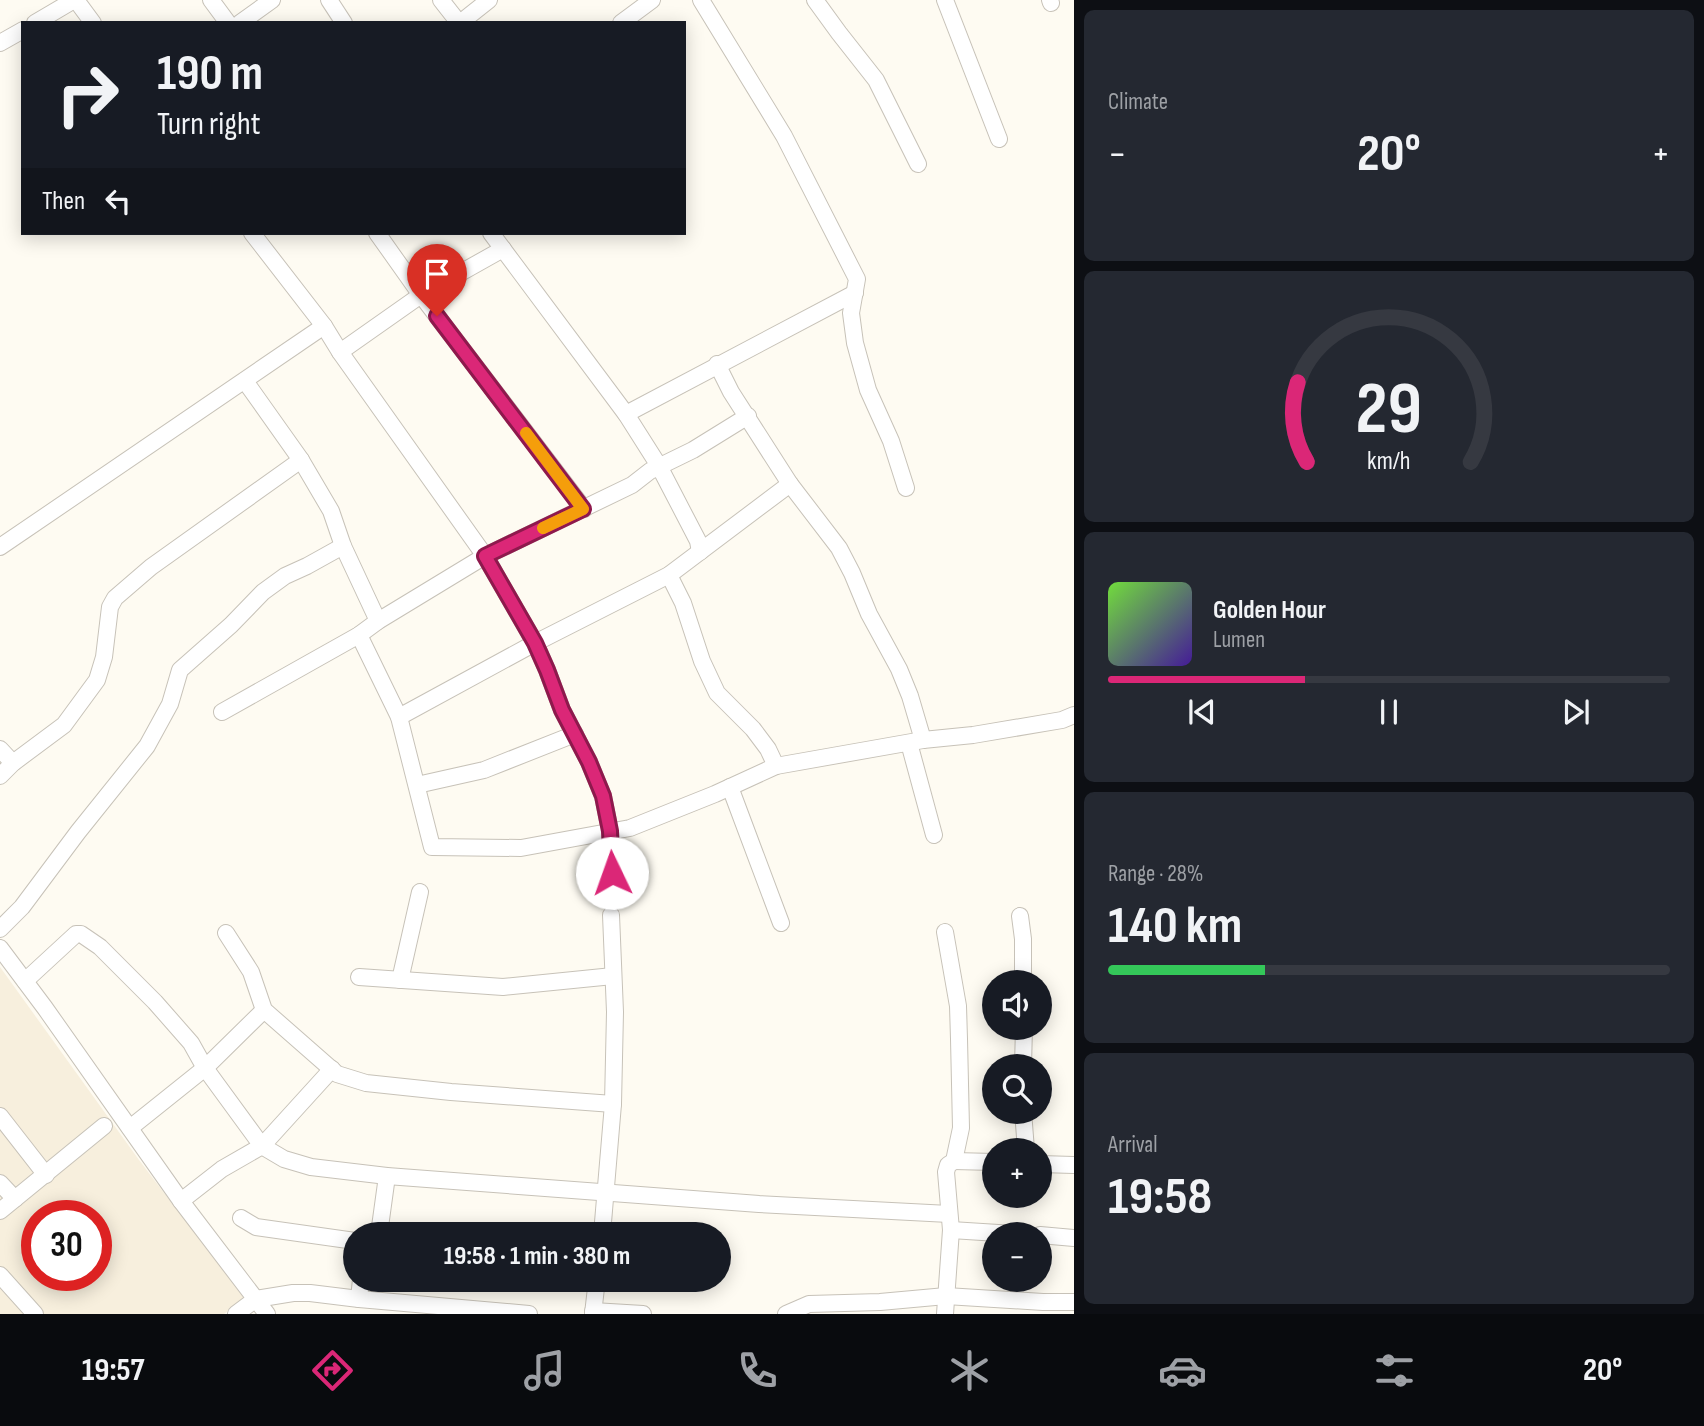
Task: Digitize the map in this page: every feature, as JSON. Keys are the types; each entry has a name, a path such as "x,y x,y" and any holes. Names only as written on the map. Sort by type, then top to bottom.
{"street":[{"path":"38,21 75,0 91,21"},
{"path":"211,0 227,21"},
{"path":"243,21 272,0"},
{"path":"329,0 343,21"},
{"path":"441,0 457,21"},
{"path":"462,21 489,0"},
{"path":"624,21 652,0"},
{"path":"701,0 784,136 857,279 851,313 855,343 868,390 891,440 906,488"},
{"path":"815,0 876,80 918,164"},
{"path":"945,0 999,139"},
{"path":"0,43 21,31"},
{"path":"254,235 324,326 485,556 535,643 562,710 603,796 610,831 612,873"},
{"path":"378,235 583,509"},
{"path":"492,235 626,414 659,466 698,541 700,551"},
{"path":"340,352 421,295 503,249"},
{"path":"626,414 855,293"},
{"path":"0,547 324,326"},
{"path":"717,364 731,392 790,484 839,548 869,614 899,669 910,696 934,835"},
{"path":"245,381 301,460 331,510 343,546 378,621"},
{"path":"222,712 359,635 485,556 632,485 650,471 693,450 748,416"},
{"path":"0,776 13,762 64,725 97,680 104,657 110,607 115,598 151,567 301,460"},
{"path":"399,717 535,643 669,575 790,484"},
{"path":"0,929 22,907 147,746 170,704 180,670 231,625 263,592 285,576 343,546"},
{"path":"669,575 683,603 702,661 717,693 753,729 768,749 776,766"},
{"path":"359,635 399,717 432,847 520,848 630,828 776,766 1062,720 1074,715"},
{"path":"417,785 484,769 575,734"},
{"path":"0,750 13,762"},
{"path":"730,787 781,923"},
{"path":"400,980 420,891"},
{"path":"603,1222 613,1104 615,1030 611,915"},
{"path":"1020,916 1023,970"},
{"path":"945,932 958,1006 961,1128 954,1161"},
{"path":"226,933 251,972 264,1010 337,1074 366,1083 613,1104"},
{"path":"25,981 76,934 81,934 100,947 191,1042 205,1068 262,1146 284,1159 311,1167 387,1176 759,1203 950,1222 982,1228"},
{"path":"0,948 181,1201 267,1314"},
{"path":"359,977 503,987 613,976"},
{"path":"130,1128 205,1068 264,1010"},
{"path":"181,1201 222,1169 262,1146 332,1069"},
{"path":"0,1116 46,1175"},
{"path":"0,1210 104,1126"},
{"path":"945,1314 950,1222 946,1172 948,1165 954,1161 982,1162"},
{"path":"1052,1164 1074,1165"},
{"path":"381,1222 387,1176"},
{"path":"0,1182 15,1199"},
{"path":"240,1218 256,1227 343,1239"},
{"path":"1052,1236 1074,1238"},
{"path":"0,1275 35,1314"},
{"path":"359,1299 360,1292"},
{"path":"595,1292 593,1312 643,1314"},
{"path":"236,1314 256,1298 293,1293 529,1314"},
{"path":"787,1314 809,1304 879,1308 946,1296 1074,1302"}],"shaded area":[{"path":"0,967 139,1160 244,1298 224,1314 0,1314"}],"slow traffic":[{"path":"526,433 583,509 543,528"}],"route":[{"path":"437,316 583,509 485,556 535,643 562,710 603,796 610,831 612,873"}]}
